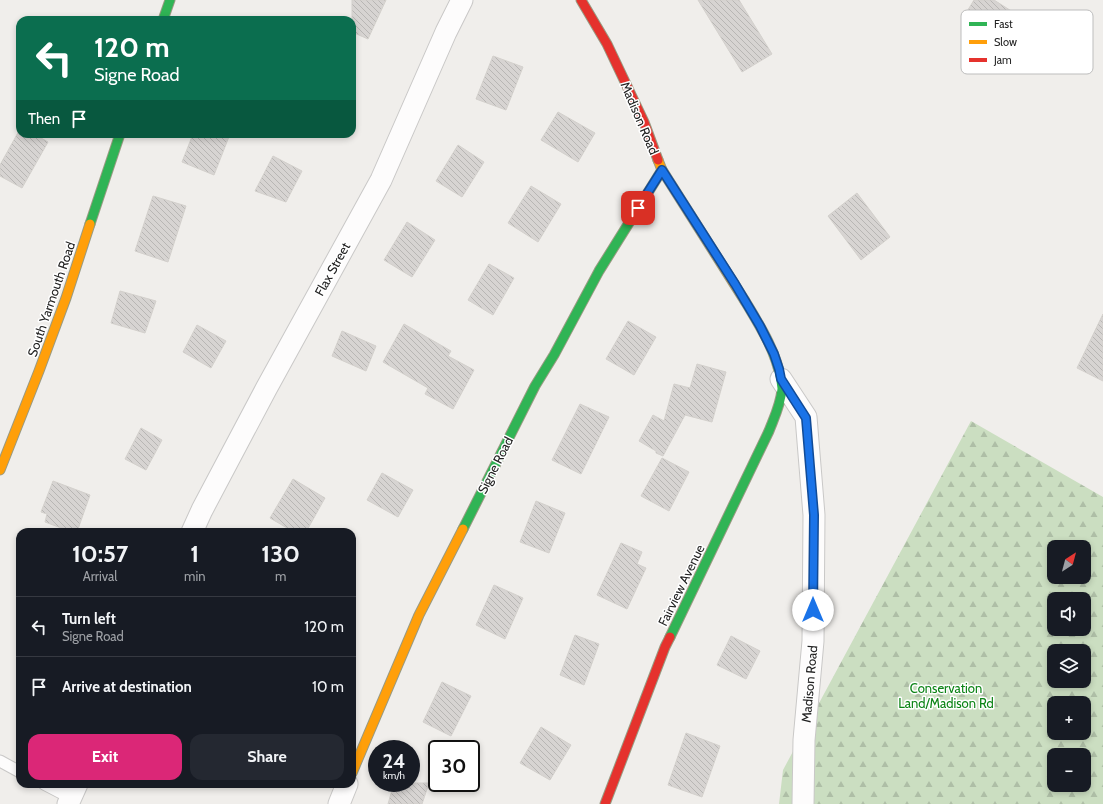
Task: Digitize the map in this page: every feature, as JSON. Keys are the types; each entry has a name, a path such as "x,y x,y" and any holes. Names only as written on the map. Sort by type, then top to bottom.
{"street":[{"path":"164,16 170,0"},
{"name":"Flax Street","path":"194,528 266,389 381,180 446,32 462,0"},
{"name":"Madison Road","path":"581,0 608,44 644,122 662,170 760,326 774,354 781,379 806,418 814,515 813,641 804,740 803,804"},
{"name":"South Yarmouth Road","path":"0,470 66,298 119,138"},
{"name":"Signe Road","path":"356,764 419,615 532,393 599,271 662,170"},
{"name":"Fairview Avenue","path":"605,804 665,647 769,431 778,409 782,389 781,379"},
{"path":"339,804 346,788"}],"lane":[{"path":"0,761 16,770"},
{"path":"54,788 72,795"}],"green space":[{"name":"Conservation Land/Madison Rd","path":"971,421 1103,497 1103,804 779,804 783,770"}],"building":[{"path":"352,0 386,0 368,39 356,34 356,16 352,16"},
{"path":"698,0 739,0 772,54 742,72"},
{"path":"974,0 994,0 1010,10 968,10"},
{"path":"493,56 523,67 506,110 476,99"},
{"path":"558,112 595,133 578,162 541,140"},
{"path":"16,136 16,138 41,138 48,142 22,188 0,176 0,165"},
{"path":"191,138 228,138 214,175 182,162"},
{"path":"458,145 484,162 462,197 436,181"},
{"path":"273,156 302,171 286,202 255,191"},
{"path":"531,186 561,204 538,242 508,223"},
{"path":"857,193 890,237 861,260 828,216"},
{"path":"153,196 186,206 168,262 135,251"},
{"path":"407,222 435,240 412,277 384,260"},
{"path":"489,264 514,278 493,315 468,300"},
{"path":"120,291 156,301 145,333 111,323"},
{"path":"1103,314 1103,381 1077,368"},
{"path":"628,321 656,337 634,375 606,359"},
{"path":"404,324 451,351 448,356 474,370 453,409 425,394 428,388 383,362"},
{"path":"197,325 226,341 211,368 183,352"},
{"path":"342,331 376,346 366,371 332,356"},
{"path":"697,364 726,372 712,422 685,415 663,456 639,441 653,415 664,421 674,384 690,388"},
{"path":"580,404 609,417 581,474 552,460"},
{"path":"141,428 162,440 146,470 125,459"},
{"path":"662,458 689,472 669,511 641,496"},
{"path":"382,473 413,490 398,517 367,500"},
{"path":"293,479 325,498 308,528 287,528 270,518"},
{"path":"53,481 90,495 78,528 61,528 45,522 47,514 41,512"},
{"path":"536,501 565,513 549,553 520,542"},
{"path":"621,543 642,552 637,564 646,568 627,609 597,595"},
{"path":"494,585 523,598 505,639 476,625"},
{"path":"575,635 599,644 584,685 560,675"},
{"path":"731,636 760,651 746,679 717,665"},
{"path":"442,682 471,696 451,736 423,722"},
{"path":"541,727 571,745 550,780 520,763"},
{"path":"686,733 720,746 702,797 668,785"},
{"path":"420,783 428,783 422,804 388,804 391,792 420,792"}],"traffic: fast":[{"path":"164,16 170,0"},
{"path":"90,224 119,138"},
{"path":"463,529 535,386 554,355 599,271 662,170"},
{"path":"670,637 769,431 780,400 782,387 779,369 767,339 745,301"}],"traffic: slow":[{"path":"658,160 662,170 745,301"},
{"path":"0,470 66,298 90,224"},
{"path":"356,764 419,615 463,529"}],"traffic: jam":[{"path":"581,0 607,44 644,122 658,160"},
{"path":"605,804 670,637"}],"route":[{"path":"638,208 662,170 760,326 774,354 781,379 806,418 814,515 813,610"}]}
